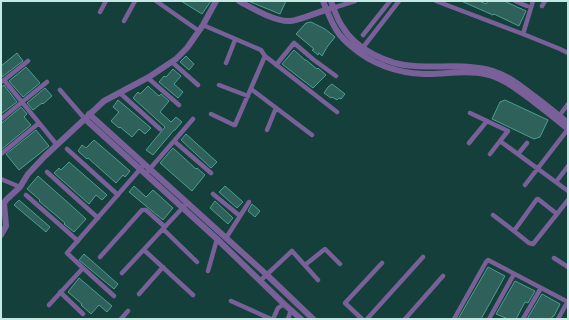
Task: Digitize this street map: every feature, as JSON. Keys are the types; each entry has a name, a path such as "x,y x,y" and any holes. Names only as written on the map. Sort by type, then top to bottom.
{"street":[{"path":"100,12 106,1"},
{"path":"124,21 135,1"},
{"path":"156,1 201,28 261,50 265,56 276,65 337,112"},
{"path":"1,235 6,226 4,203 20,187 28,174 104,101 148,78 176,59 187,48 201,28 216,1"},
{"path":"239,1 273,18 283,21 291,21 355,1"},
{"path":"323,1 336,31 341,37 386,67 408,73 425,74 473,72 495,77 518,90 568,129 525,185"},
{"path":"331,1 342,26 361,50 402,65 470,67 504,75 517,83 568,123"},
{"path":"363,35 390,1"},
{"path":"361,50 399,1"},
{"path":"437,1 568,53"},
{"path":"514,1 527,6"},
{"path":"523,34 533,1"},
{"path":"542,6 545,1"},
{"path":"226,63 235,40"},
{"path":"276,65 294,42 314,60 336,76"},
{"path":"210,114 235,125 265,56"},
{"path":"28,61 2,81 22,102 57,145"},
{"path":"172,62 198,85"},
{"path":"148,78 179,105"},
{"path":"1,119 46,82"},
{"path":"219,85 248,96"},
{"path":"251,89 312,135"},
{"path":"60,90 87,117 185,205 267,274 313,319"},
{"path":"120,93 160,129"},
{"path":"559,116 568,104"},
{"path":"267,130 276,108"},
{"path":"470,113 508,131 490,154"},
{"path":"114,296 67,253 118,195 174,141 193,119"},
{"path":"469,143 487,121"},
{"path":"1,154 39,123"},
{"path":"174,141 211,173"},
{"path":"500,141 568,191"},
{"path":"518,154 527,143"},
{"path":"67,149 118,195"},
{"path":"556,182 568,166"},
{"path":"47,172 98,218"},
{"path":"1,179 20,187"},
{"path":"213,194 240,216"},
{"path":"26,195 78,240"},
{"path":"514,231 537,200 557,214"},
{"path":"493,215 529,244 533,244 568,200"},
{"path":"226,238 249,202"},
{"path":"122,273 185,205"},
{"path":"185,205 217,239 301,319"},
{"path":"100,257 142,210 146,210 197,262"},
{"path":"208,271 217,239"},
{"path":"304,265 326,249 340,264"},
{"path":"144,250 193,295"},
{"path":"260,280 292,251 318,280"},
{"path":"367,319 423,257"},
{"path":"554,258 568,267"},
{"path":"454,319 488,260 568,302 558,319"},
{"path":"362,319 345,303 382,263"},
{"path":"139,294 163,267"},
{"path":"49,305 83,268"},
{"path":"489,319 514,274"},
{"path":"405,319 443,276"},
{"path":"523,319 541,288"},
{"path":"60,292 83,314"},
{"path":"231,301 272,319 278,308 284,304"},
{"path":"288,319 291,310"},
{"path":"121,319 128,311"}],"building":[{"path":"181,1 211,1 202,14"},
{"path":"248,1 286,1 280,14"},
{"path":"461,1 479,1 486,4 488,1 504,1 526,11 519,26"},
{"path":"311,22 325,29 335,37 322,56 319,53 318,55 312,50 314,49 296,34 306,23"},
{"path":"294,50 326,75 313,88 282,64"},
{"path":"17,53 23,61 2,77 1,66"},
{"path":"186,56 194,64 189,70 180,62"},
{"path":"26,67 40,83 23,97 9,81"},
{"path":"173,69 181,76 174,84 183,92 178,98 159,82"},
{"path":"332,84 345,94 341,99 339,98 337,100 332,97 331,98 324,93"},
{"path":"4,85 17,102 1,114 1,87"},
{"path":"148,86 159,96 161,94 169,101 160,112 171,122 176,117 182,122 153,155 146,150 165,127 133,98 138,92 140,94"},
{"path":"45,88 52,96 33,110 27,103"},
{"path":"118,100 151,128 145,134 139,129 132,137 111,121 119,112 113,107"},
{"path":"505,100 548,120 540,137 534,139 492,119 500,102"},
{"path":"21,107 27,114 24,117 31,125 2,149 1,123"},
{"path":"36,130 49,146 19,170 6,154"},
{"path":"186,134 217,162 211,168 181,140"},
{"path":"94,140 130,171 125,177 123,175 116,183 78,151 82,145 86,148"},
{"path":"173,148 196,169 197,168 205,175 192,191 160,163"},
{"path":"69,162 107,195 102,200 96,195 89,204 54,173 59,168 61,170"},
{"path":"38,176 86,219 74,232 27,189"},
{"path":"134,186 146,197 153,190 173,208 163,220 129,192"},
{"path":"225,186 243,202 237,208 219,192"},
{"path":"19,200 50,227 46,232 14,205"},
{"path":"215,201 233,218 228,224 210,208"},
{"path":"252,204 260,211 255,217 248,211"},
{"path":"84,254 118,284 114,289 79,260"},
{"path":"488,267 505,276 481,319 458,319"},
{"path":"79,278 112,306 107,312 99,305 91,314 68,292"},
{"path":"515,281 535,291 528,303 525,302 516,319 508,319 496,314"},
{"path":"542,294 560,304 554,316 551,319 527,319"}]}
